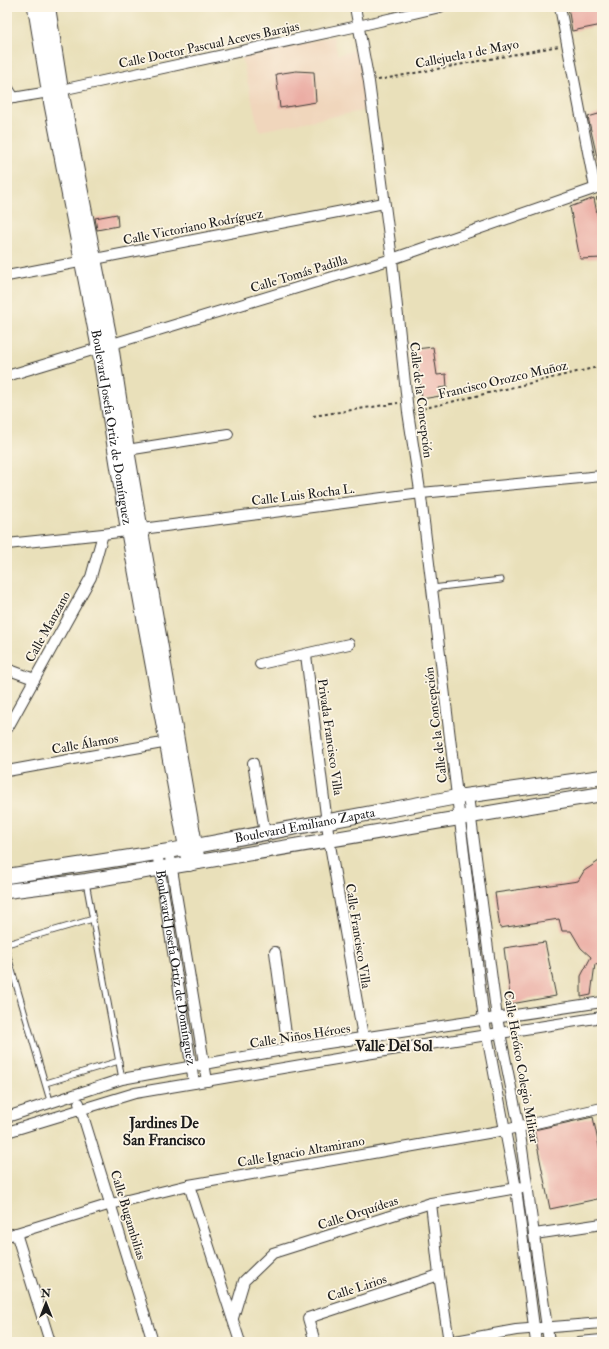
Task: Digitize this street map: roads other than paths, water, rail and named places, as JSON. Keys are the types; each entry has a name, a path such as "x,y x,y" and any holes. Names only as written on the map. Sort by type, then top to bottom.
{"street":[{"name":"Boulevard Josefa Ortiz de Domínguez","path":"35,7 55,91 105,347 127,450 134,530 191,847"},
{"name":"Boulevard Josefa Ortiz de Domínguez","path":"48,7 55,91"},
{"name":"Calle de la Concepción","path":"355,7 369,82 392,258 408,412 421,493 432,588 462,797"},
{"name":"Calle Doctor Pascual Aceves Barajas","path":"10,99 55,91 440,7"},
{"path":"560,7 599,187"},
{"path":"7,87 10,99"},
{"name":"Calle Tomás Padilla","path":"7,376 392,258 599,187"},
{"name":"Calle Victoriano Rodríguez","path":"7,276 384,203"},
{"name":"Boulevard Josefa Ortiz de Domínguez","path":"105,347 168,742 191,847"},
{"path":"127,450 228,434"},
{"name":"Calle Luis Rocha L.","path":"7,544 103,534 421,493 602,476"},
{"name":"Calle Manzano","path":"7,729 91,577 103,534"},
{"path":"260,664 350,644"},
{"name":"Privada Francisco Villa","path":"306,655 328,822"},
{"path":"7,669 34,679"},
{"name":"Calle Álamos","path":"7,771 168,742"},
{"path":"253,763 265,833"},
{"name":"Boulevard Emiliano Zapata","path":"7,876 163,852 462,797 602,777"},
{"name":"Boulevard Emiliano Zapata","path":"7,891 86,881 166,868 602,794"},
{"name":"Calle Heróico Colegio Militar","path":"462,797 497,1018 519,1127 529,1186 549,1342"},
{"name":"Calle Heróico Colegio Militar","path":"465,817 486,1037 516,1188 536,1342"},
{"name":"Calle Francisco Villa","path":"328,822 329,840 362,1039 366,1054"},
{"path":"191,847 194,863"},
{"name":"Boulevard Josefa Ortiz de Domínguez","path":"163,852 207,1081"},
{"name":"Boulevard Josefa Ortiz de Domínguez","path":"166,868 194,1084"},
{"path":"274,952 288,1049"},
{"name":"Calle Niños Héroes","path":"7,1118 122,1080 288,1049 602,1002"},
{"path":"7,1132 135,1093 366,1054 486,1037 602,1017"},
{"name":"Calle Bugambilias","path":"76,1096 153,1342"},
{"name":"Calle Ignacio Altamirano","path":"11,1234 111,1204 188,1185 505,1130 602,1108"},
{"path":"188,1185 240,1342"},
{"name":"Calle Orquídeas","path":"233,1318 244,1281 273,1253 431,1203 529,1186"},
{"path":"431,1203 439,1275 450,1342 548,1327 602,1323"},
{"path":"535,1234 602,1224"},
{"path":"11,1234 50,1342"},
{"name":"Calle Lirios","path":"315,1342 308,1318 439,1275"},
{"path":"579,1342 602,1340"}],"lane":[{"path":"432,588 501,580"},
{"path":"86,881 122,1080"},
{"path":"7,944 93,919"},
{"path":"7,953 51,1104"},
{"path":"46,1083 119,1061"}],"district":[{"name":"Valle Del Sol","path":"394,1046"},
{"name":"Jardines De San Francisco","path":"164,1132"}]}
